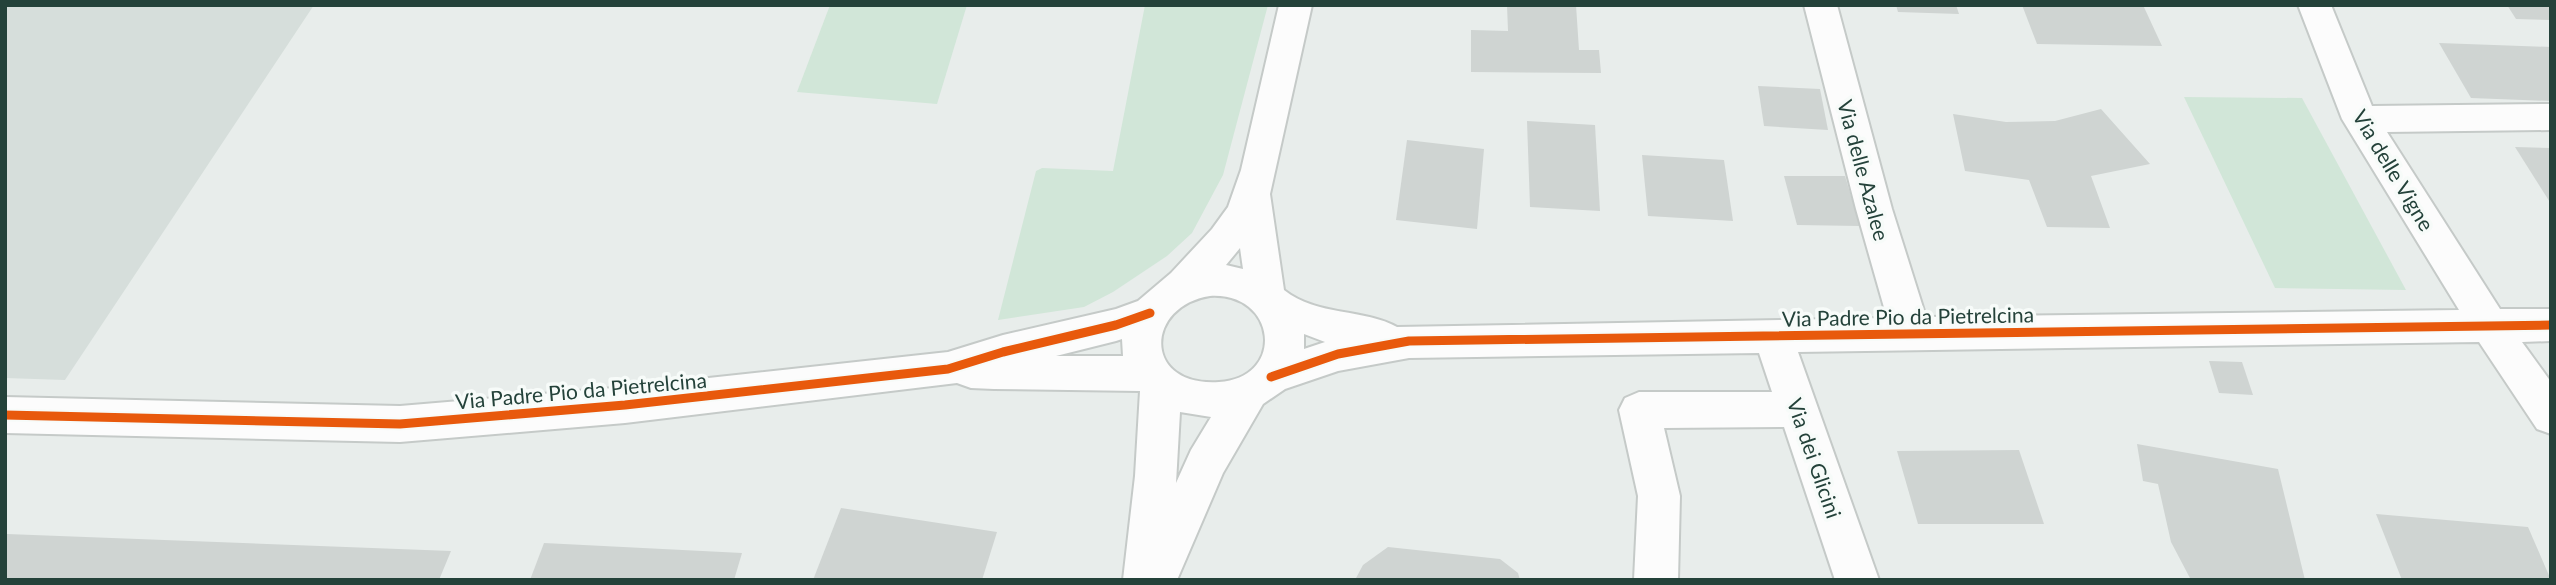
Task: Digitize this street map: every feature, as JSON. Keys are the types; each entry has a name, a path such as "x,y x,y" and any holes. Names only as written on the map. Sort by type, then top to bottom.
{"street":[{"path":"1182,287 1232,232 1253,196 1296,5"},
{"name":"Via delle Azalee","path":"1820,5 1874,209 1911,333"},
{"name":"Via delle Vigne","path":"2314,5 2360,119 2490,327 2551,416"},
{"path":"2360,119 2551,117"},
{"path":"1155,580 1206,463 1285,354 1286,328 1269,301 1253,196"},
{"path":"1260,386 1218,402 1202,402 1173,393 1157,379 1145,363 1142,337 1150,313 1170,294 1182,287 1211,280 1226,280 1240,283 1269,301"},
{"name":"Via Padre Pio da Pietrelcina","path":"1269,301 1332,328 1409,341"},
{"name":"Via Padre Pio da Pietrelcina","path":"947,369 1003,352 1116,325 1150,313"},
{"name":"Via Padre Pio da Pietrelcina","path":"1260,386 1338,354 1409,341 2551,325"},
{"name":"Via dei Glicini","path":"1773,336 1857,580"},
{"name":"Via Padre Pio da Pietrelcina","path":"5,415 400,424 625,405 947,369 1017,374 1119,372 1157,379"},
{"path":"1143,580 1156,475 1157,379"},
{"path":"1656,580 1659,496 1639,410 1799,410"}],"shaded area":[{"path":"5,5 314,5 65,380 5,378"}],"green space":[{"path":"830,5 967,5 937,104 797,92"},
{"path":"1145,5 1268,5 1223,175 1192,233 1167,256 1113,292 1084,307 998,320 1036,171 1042,168 1113,171"},
{"path":"2184,97 2302,98 2406,290 2275,288"}],"building":[{"path":"1507,5 1576,5 1579,50 1599,50 1601,73 1471,72 1471,30 1508,31"},
{"path":"1896,5 1956,5 1959,14 1898,12"},
{"path":"2022,5 2143,5 2162,46 2037,44"},
{"path":"2507,5 2551,5 2551,20 2516,19"},
{"path":"2439,43 2551,47 2551,101 2471,98"},
{"path":"1758,86 1820,89 1828,130 1764,126"},
{"path":"2101,109 2150,164 2091,176 2110,228 2047,227 2029,180 1965,171 1953,114 2006,122 2055,121"},
{"path":"1527,121 1595,125 1600,211 1530,207"},
{"path":"1407,140 1484,149 1477,229 1396,220"},
{"path":"2515,147 2551,148 2551,204"},
{"path":"1642,155 1724,160 1733,221 1648,216"},
{"path":"1784,176 1845,176 1860,226 1797,225"},
{"path":"2209,361 2242,362 2253,395 2219,393"},
{"path":"2137,444 2278,469 2305,580 2191,580 2171,542 2158,484 2143,481"},
{"path":"2019,450 2044,524 1918,524 1897,451"},
{"path":"841,508 997,532 982,580 813,580"},
{"path":"2376,514 2528,527 2551,580 2402,580"},
{"path":"5,534 451,551 439,580 5,580"},
{"path":"544,543 742,553 734,580 530,580"},
{"path":"1388,547 1500,559 1518,573 1520,580 1355,580 1363,565"}],"cycle path":[{"path":"5,415 400,424 625,405 948,369 1003,352 1116,325 1150,313"},
{"path":"1271,377 1338,354 1409,341 2551,325"}]}
